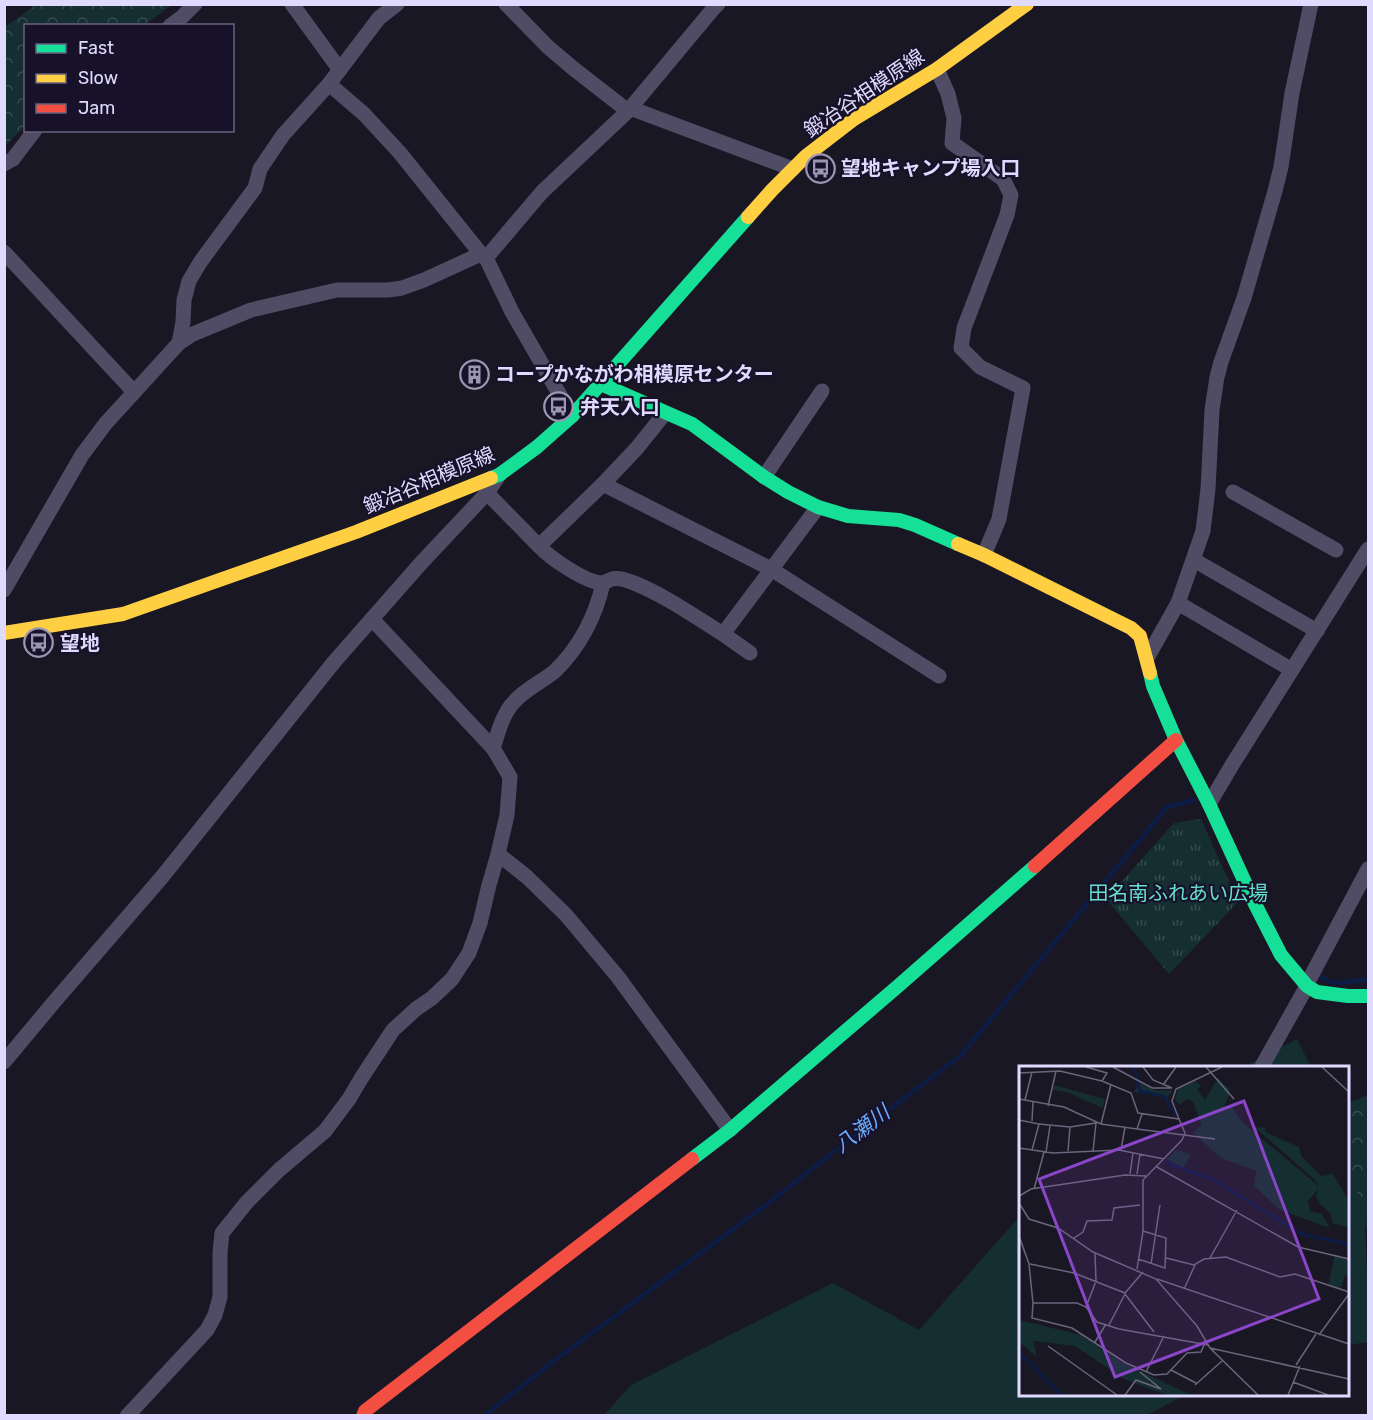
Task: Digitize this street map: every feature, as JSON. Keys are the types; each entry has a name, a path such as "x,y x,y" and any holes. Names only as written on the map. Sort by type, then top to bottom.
{"street":[{"path":"173,24 195,4"},
{"path":"292,4 340,70"},
{"path":"179,343 184,300 189,281 255,188 260,169 283,135 329,84 379,18 397,4"},
{"path":"506,4 548,47 629,109 793,169"},
{"path":"4,590 82,455 106,423 179,343 193,334 251,310 337,290 402,288 484,256 542,192 629,109 718,4"},
{"name":"鍛冶谷相模原線","path":"4,633 123,614 356,532 499,476 572,416 764,199 806,156 854,119 937,69 1026,4"},
{"path":"1147,658 1179,603 1203,531 1208,489 1212,410 1217,377 1244,298 1275,191 1281,167 1292,93 1311,4"},
{"path":"937,69 948,94 954,117 952,143 1003,179 1011,195 1007,215 964,328 961,348 980,367 1023,388 999,519 984,555"},
{"path":"329,84 364,114 400,153 484,256 512,312 572,416"},
{"path":"4,164 13,159 33,132"},
{"path":"4,150 25,143"},
{"path":"4,252 134,392"},
{"path":"601,384 692,424 764,477 818,507 859,518 899,520 915,525 984,555 1131,628 1140,636 1153,686 1176,740 1281,955 1317,992 1368,996"},
{"path":"764,477 822,391"},
{"path":"539,546 637,448 664,413"},
{"path":"4,1062 162,877 309,692 422,562 487,493 499,476"},
{"path":"603,483 771,569 939,676"},
{"path":"1233,492 1336,550"},
{"path":"487,493 548,555 583,577 603,583 615,578 635,583 662,596 750,653"},
{"path":"723,634 818,507"},
{"path":"1209,804 1317,631 1364,566 1368,549"},
{"path":"1194,560 1317,631"},
{"path":"493,748 507,713 515,700 554,672 582,637 590,622 603,583"},
{"path":"1179,603 1292,670"},
{"path":"127,1416 207,1330 215,1315 220,1297 222,1233 247,1202 271,1178 325,1131 349,1099 393,1030 452,979 469,953 480,922 507,815 510,777 493,748 372,619"},
{"path":"363,1416 374,1404 730,1130 1112,799 1176,740"},
{"path":"498,854 527,877 566,915 618,976 730,1130"},
{"path":"1262,1066 1368,869"}],"green space":[{"path":"37,4 172,5 145,24 24,24 24,127 5,146 5,27"},
{"name":"田名南ふれあい広場","path":"1201,819 1238,902 1169,974 1106,899 1174,823"},
{"path":"1297,1039 1310,1066 1245,1066"},
{"path":"1368,1095 1368,1234 1355,1185 1349,1172 1349,1103"},
{"path":"1349,1144 1363,1173 1368,1342 1349,1345"},
{"path":"1019,1217 1019,1396 1183,1396 1145,1416 604,1415 631,1385 833,1283 919,1330"}],"waterway":[{"name":"八瀬川","path":"484,1416 555,1360 770,1202 961,1055 1167,807 1194,800"},
{"name":"八瀬川","path":"1316,975 1334,983 1368,980"}],"traffic: fast":[{"path":"491,478 499,475 537,447 572,416 748,217"},
{"path":"601,384 692,424 764,477 818,507 848,516 899,520 958,544"},
{"path":"1150,673 1153,686 1176,740 1281,955 1307,986 1317,992 1368,996"},
{"path":"692,1159 730,1130 1035,866"}],"traffic: slow":[{"path":"748,217 806,156 854,119 937,69 1027,4"},
{"path":"4,633 123,614 356,532 491,478"},
{"path":"958,544 1131,628 1140,636 1150,673"}],"traffic: jam":[{"path":"1035,866 1176,740"},
{"path":"363,1416 365,1411 692,1159"}],"place":[{"name":"望地キャンプ場入口","path":"820,168"},
{"name":"コープかながわ相模原センター","path":"474,374"},
{"name":"弁天入口","path":"559,407"},
{"name":"望地","path":"39,643"}]}
